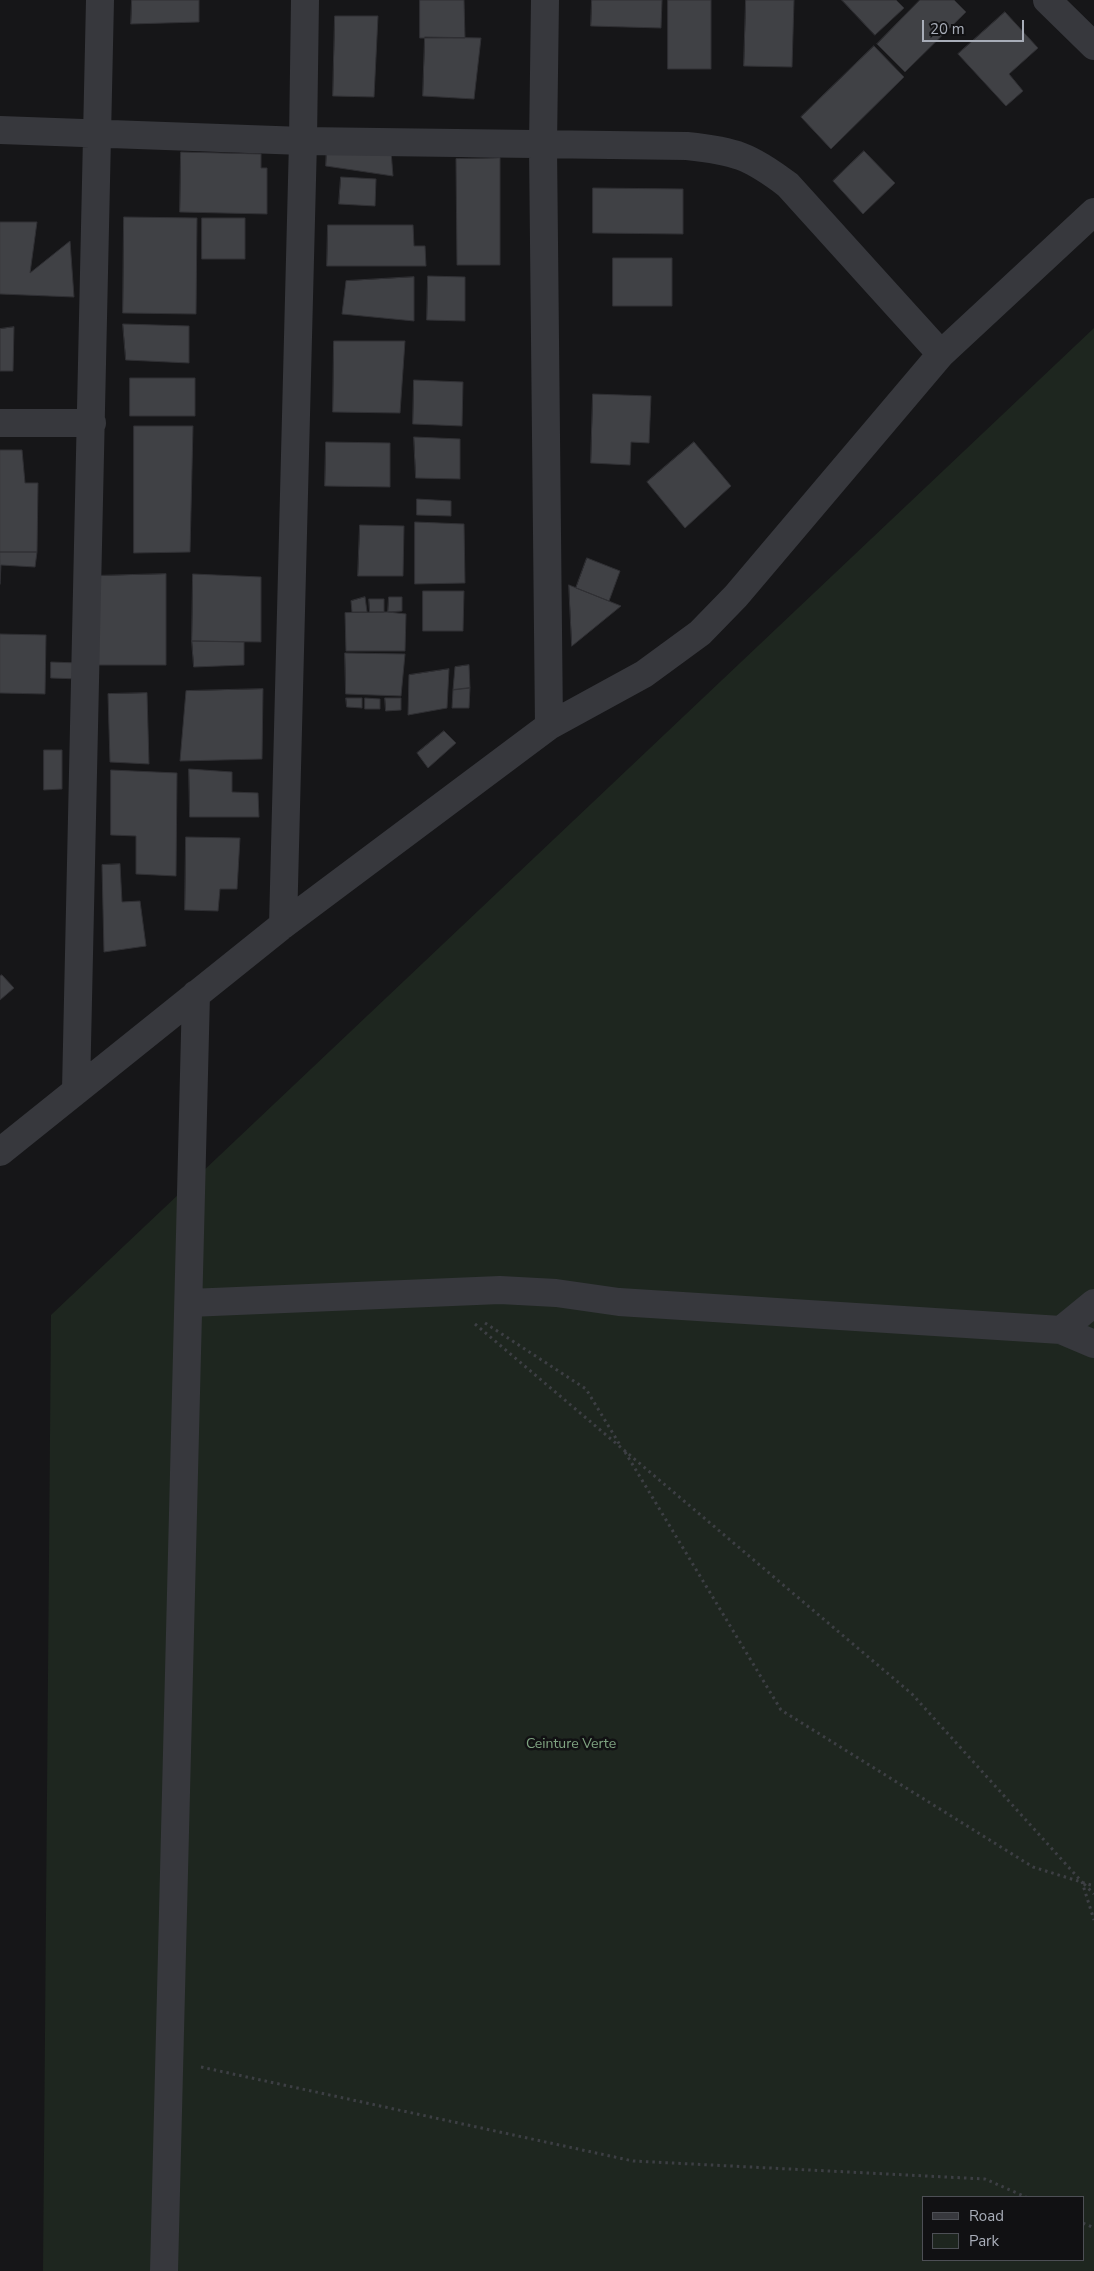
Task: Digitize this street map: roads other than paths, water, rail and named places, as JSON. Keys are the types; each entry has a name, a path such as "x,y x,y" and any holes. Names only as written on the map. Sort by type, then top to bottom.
{"street":[{"path":"76,1090 99,134 100,0"},
{"path":"283,925 304,141 305,0"},
{"path":"546,0 543,146 549,726"},
{"path":"1047,0 1094,46"},
{"path":"0,130 304,141 543,146 687,146 725,150 759,163 788,185 941,354"},
{"path":"0,1152 283,925 549,726 644,674 700,632 736,596 941,354 1094,212"},
{"path":"0,423 92,423"},
{"path":"164,2271 196,994"},
{"path":"188,1303 500,1290 556,1293 618,1302 1062,1330 1094,1344"},
{"path":"1062,1330 1094,1303"}],"park label":[{"name":"Ceinture Verte","path":"571,1745"}]}
